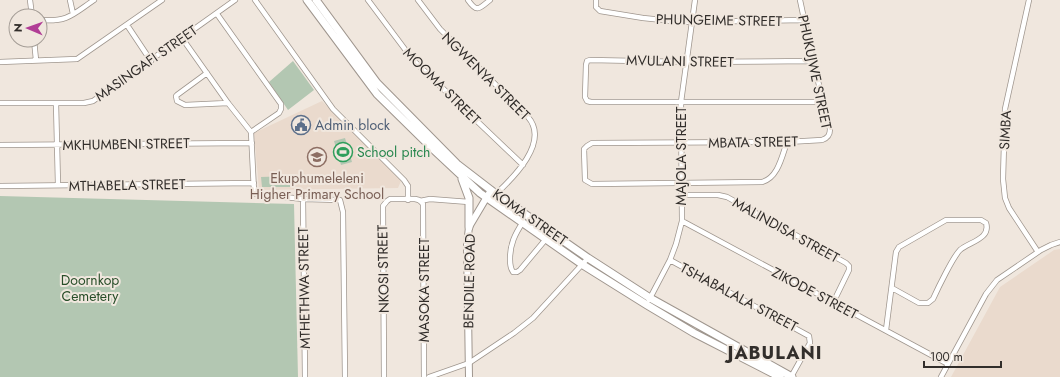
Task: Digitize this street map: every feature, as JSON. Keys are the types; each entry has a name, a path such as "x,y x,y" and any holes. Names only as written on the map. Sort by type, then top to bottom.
{"main road":[{"name":"KOMA STREET","path":"307,0 377,94 461,176 486,197 523,222 588,258 767,371 792,377"},
{"name":"KOMA STREET","path":"316,0 377,83 457,164 583,264 647,305 694,332 780,377"},
{"path":"461,176 469,202 469,227"}],"street":[{"path":"70,0 73,14"},
{"path":"48,20 60,20 67,18 94,0"},
{"path":"0,62 78,58 162,0"},
{"name":"MASINGAFI STREET","path":"0,103 94,101 235,0"},
{"path":"255,0 334,109 404,180 408,186 408,200"},
{"name":"MOOMA STREET","path":"368,0 410,56 523,165"},
{"name":"NGWENYA STREET","path":"418,0 440,29 531,121 534,128 534,140 523,165 493,192"},
{"path":"468,0 474,8 477,9 480,9 490,0"},
{"name":"PHUNGEIME STREET","path":"596,0 596,8 599,11 643,18 692,22 804,20"},
{"name":"MAJOLA STREET","path":"647,305 670,260 682,221 681,102 695,0"},
{"name":"PHUKUJWE STREET","path":"800,0 830,130 829,136 822,140"},
{"name":"SIMBA","path":"1029,0 1005,109 1003,179 1005,195 1009,208 1038,252"},
{"path":"216,14 281,104 279,113 251,132"},
{"path":"127,25 151,61"},
{"path":"182,38 228,103 251,132 254,191 256,194 302,199 340,200 343,212 345,377"},
{"path":"35,48 36,60"},
{"name":"MVULANI STREET","path":"681,102 589,102 586,100 586,65 589,60 686,62 813,61"},
{"path":"207,73 177,95 177,101 185,105 228,103"},
{"path":"681,102 824,102"},
{"path":"56,103 58,185"},
{"name":"MBATA STREET","path":"682,183 590,184 585,180 584,149 588,145 594,143 787,142 822,140"},
{"name":"MKHUMBENI STREET","path":"0,146 252,142"},
{"path":"682,183 766,181 773,176 787,142"},
{"name":"MTHABELA STREET","path":"0,186 254,183"},
{"name":"BENDILE ROAD","path":"469,377 467,244 469,227 486,197 493,192"},
{"name":"MALINDISA STREET","path":"681,195 718,195 727,197 846,263 849,266 849,270 833,303"},
{"name":"MTHETHWA STREET","path":"302,199 305,377"},
{"name":"NKOSI STREET","path":"384,377 383,206 390,200 418,200 422,202 430,199 469,202"},
{"name":"MASOKA STREET","path":"422,202 424,377"},
{"path":"886,330 897,251 901,245 946,220 981,220 986,223 987,229 984,235 959,252 933,299 928,303 919,303 892,288"},
{"name":"ZIKODE STREET","path":"682,221 948,364"},
{"path":"523,222 511,245 510,267 512,271 517,272 520,270 549,236"},
{"path":"941,377 991,287 1001,277 1038,252 1050,245 1060,242"},
{"path":"429,377 469,363 524,325 588,258"},
{"name":"TSHABALALA STREET","path":"670,260 809,336 811,340 810,344 792,377"}],"shaded area":[{"name":"Ekuphumeleleni Higher Primary School","path":"322,101 401,181 398,188 259,190 254,133"},
{"path":"1060,249 1060,377 951,377 1000,287 1054,250"}],"green space":[{"path":"293,61 314,90 288,110 269,82"},
{"name":"School pitch","path":"345,138 352,162 341,165 334,141"},
{"path":"290,176 290,187 262,187 261,177"},
{"name":"Doornkop Cemetery","path":"0,196 294,204 298,377 0,377"}],"place":[{"name":"Admin block","path":"301,125"},
{"name":"School pitch","path":"343,152"},
{"name":"Ekuphumeleleni Higher Primary School","path":"317,157"}],"district":[{"name":"JABULANI","path":"775,353"}]}
